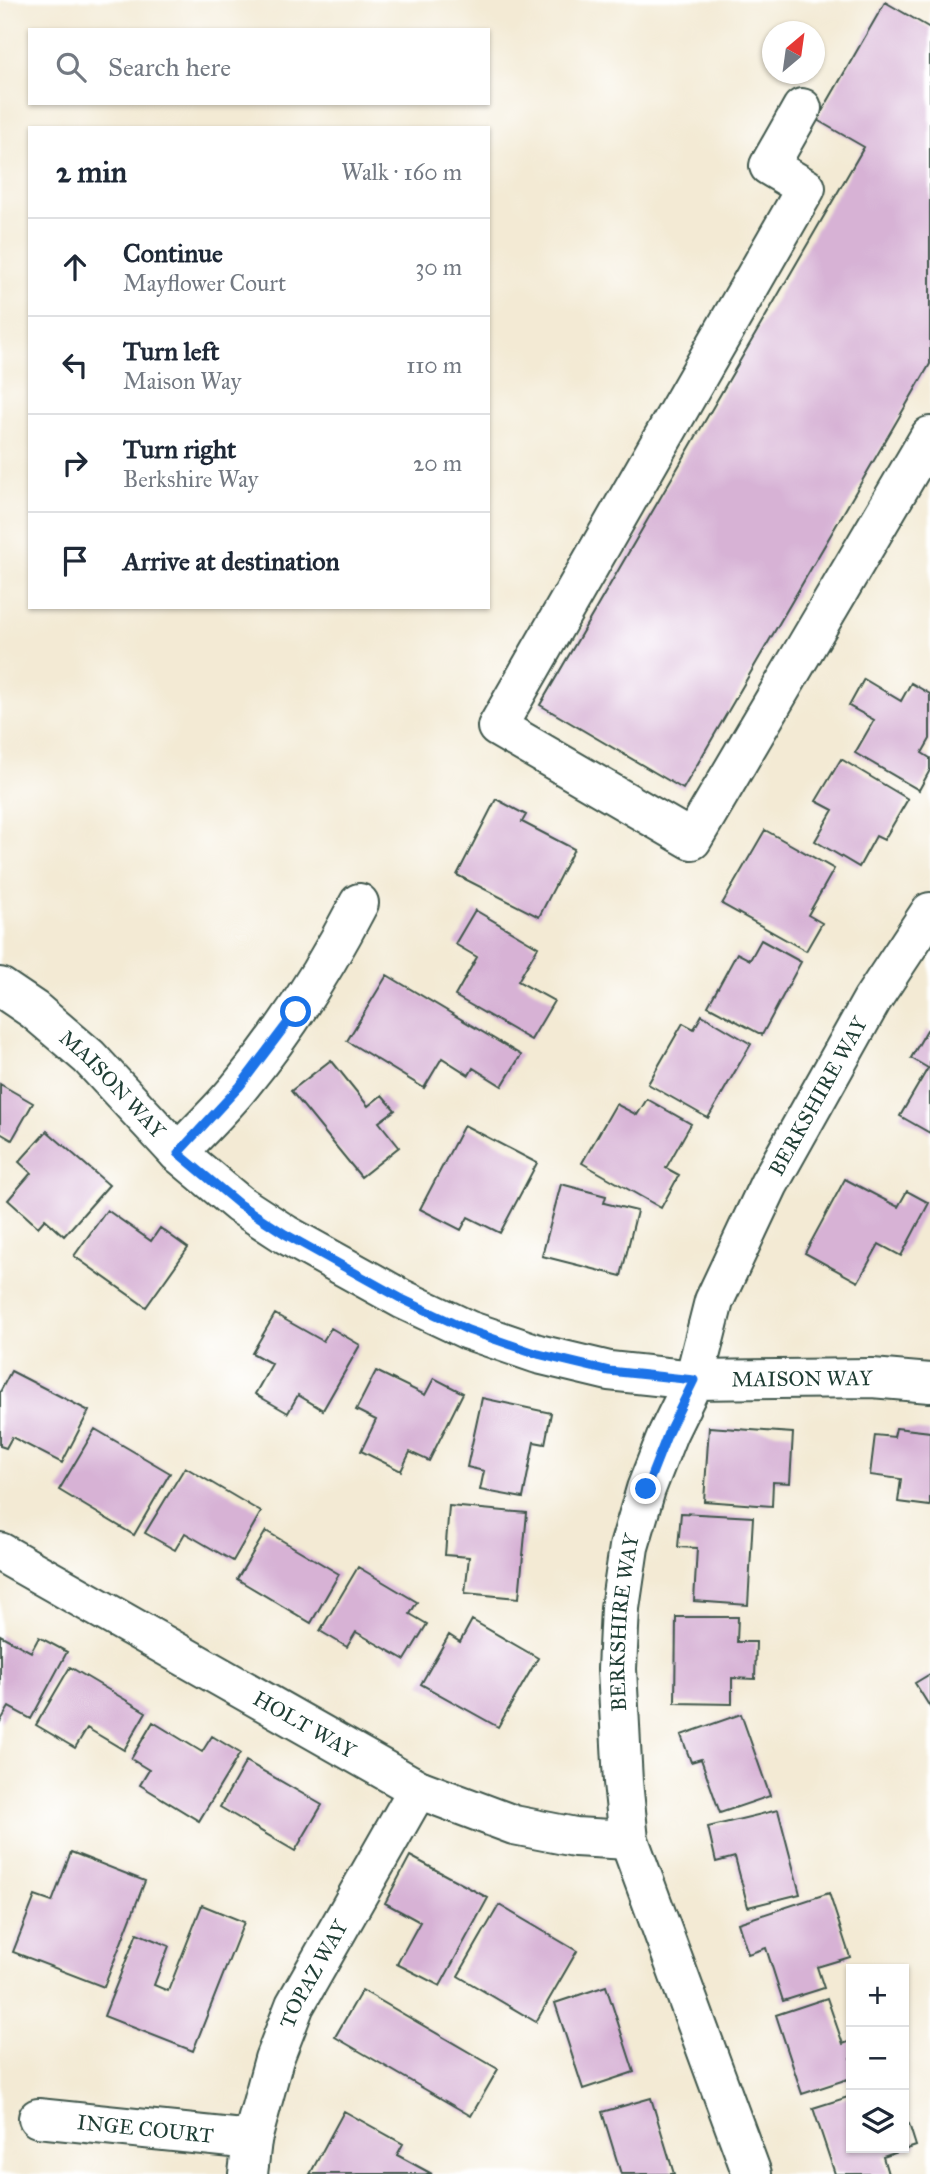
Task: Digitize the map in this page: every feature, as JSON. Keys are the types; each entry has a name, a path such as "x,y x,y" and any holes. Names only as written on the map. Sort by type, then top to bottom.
{"street":[{"path":"802,108 769,166 806,188 497,727 692,840 930,436"},
{"path":"178,1153 240,1086 296,1012 359,903"},
{"name":"BERKSHIRE WAY","path":"752,2174 628,1840 617,1669 620,1608 629,1547 646,1489 668,1433 694,1380 713,1301 769,1184 872,1000 930,912"},
{"name":"MAISON WAY","path":"0,987 34,1010 89,1056 178,1153 239,1204 285,1234 402,1299 468,1330 538,1354 609,1371 694,1380 872,1378 930,1382"},
{"name":"HOLT WAY","path":"0,1552 418,1789 514,1825 575,1837 628,1840"},
{"name":"TOPAZ WAY","path":"250,2157 274,2059 295,2006 418,1789"},
{"name":"INGE COURT","path":"38,2118 250,2157"}],"building":[{"path":"885,2 930,28 930,364 683,789 540,705 864,147 817,120"},
{"path":"864,679 901,701 911,683 930,694 930,739 922,753 930,758 930,770 919,790 855,753 874,720 849,706"},
{"path":"841,759 908,799 884,840 876,836 859,867 815,841 833,810 816,801"},
{"path":"496,799 526,815 522,822 574,849 539,917 457,875"},
{"path":"765,830 834,869 808,915 822,923 806,951 722,904"},
{"path":"475,910 538,947 518,981 554,1001 531,1040 455,996 477,957 455,944"},
{"path":"761,940 801,962 762,1035 708,1006 737,953 750,960"},
{"path":"387,975 521,1055 502,1086 473,1068 469,1075 442,1058 424,1088 347,1041"},
{"path":"702,1015 751,1044 708,1118 648,1084 683,1023 694,1029"},
{"path":"927,1030 930,1032 930,1133 900,1116 928,1068 911,1058"},
{"path":"331,1060 368,1106 382,1095 395,1110 379,1122 399,1147 361,1177 291,1091"},
{"path":"0,1084 33,1103 12,1140 0,1133"},
{"path":"647,1099 691,1124 666,1168 679,1175 661,1208 582,1163 616,1104 637,1115"},
{"path":"464,1125 537,1163 500,1233 468,1217 461,1230 420,1209"},
{"path":"47,1131 109,1185 64,1236 45,1219 38,1227 8,1200 31,1173 19,1162"},
{"path":"845,1179 898,1207 907,1191 929,1203 901,1256 879,1244 858,1282 805,1253"},
{"path":"561,1184 606,1196 604,1203 637,1211 621,1276 542,1256"},
{"path":"107,1210 151,1241 160,1228 188,1248 146,1307 74,1256"},
{"path":"275,1314 323,1341 331,1328 360,1345 323,1410 298,1395 288,1413 255,1394 272,1364 252,1353"},
{"path":"11,1371 89,1411 62,1463 12,1437 6,1448 0,1446 0,1392"},
{"path":"376,1371 425,1395 434,1378 463,1393 429,1461 410,1452 401,1471 361,1451 376,1420 356,1410"},
{"path":"482,1398 551,1413 545,1444 534,1442 523,1498 480,1490 484,1471 467,1467"},
{"path":"709,1427 793,1433 790,1483 773,1482 772,1506 704,1501"},
{"path":"896,1428 930,1432 930,1506 898,1502 901,1479 870,1475 875,1435 894,1437"},
{"path":"95,1429 170,1473 134,1535 59,1490"},
{"path":"185,1467 261,1512 233,1561 185,1533 175,1550 145,1533"},
{"path":"449,1506 527,1513 519,1598 465,1593 469,1557 445,1555"},
{"path":"681,1513 753,1517 748,1605 694,1601 697,1548 678,1547"},
{"path":"266,1531 339,1574 311,1623 237,1579"},
{"path":"358,1567 417,1602 410,1614 427,1624 405,1660 356,1632 347,1647 320,1631"},
{"path":"676,1617 738,1617 737,1642 756,1642 755,1679 732,1678 732,1704 675,1703"},
{"path":"472,1620 538,1658 498,1727 421,1684 449,1635 460,1642"},
{"path":"0,1635 31,1652 39,1637 67,1652 31,1719 9,1707 0,1722"},
{"path":"70,1667 146,1712 124,1750 87,1728 75,1748 36,1725"},
{"path":"930,1674 930,1707 915,1683"},
{"path":"741,1714 770,1796 720,1813 701,1759 691,1762 681,1735"},
{"path":"153,1722 202,1752 212,1736 240,1753 199,1821 140,1785 149,1770 131,1759"},
{"path":"246,1761 322,1805 295,1851 220,1807"},
{"path":"778,1810 800,1894 748,1907 735,1857 716,1862 708,1827"},
{"path":"71,1852 145,1881 104,1987 13,1952 35,1896 52,1902"},
{"path":"410,1856 488,1898 440,1986 397,1964 420,1922 385,1903"},
{"path":"829,1893 850,1957 817,1967 824,1988 783,2001 766,1948 748,1954 738,1923"},
{"path":"202,1905 244,1922 193,2051 104,2016 137,1933 169,1946 154,1985 168,1991"},
{"path":"499,1905 577,1951 536,2022 458,1976"},
{"path":"606,1986 634,2072 583,2089 555,2003"},
{"path":"362,1990 498,2069 471,2116 335,2037"},
{"path":"827,1998 843,2044 846,2043 846,2080 802,2094 776,2015"},
{"path":"651,2098 674,2174 621,2174 602,2112"},
{"path":"846,2098 846,2153 895,2153 883,2157 888,2174 835,2174 813,2108"},
{"path":"344,2111 403,2144 397,2155 432,2174 310,2174"},
{"path":"909,2124 916,2146 909,2148"}],"route":[{"path":"296,1012 240,1086 178,1153 239,1204 285,1234 402,1299 468,1330 538,1354 609,1371 694,1380 668,1433 646,1489"}]}
